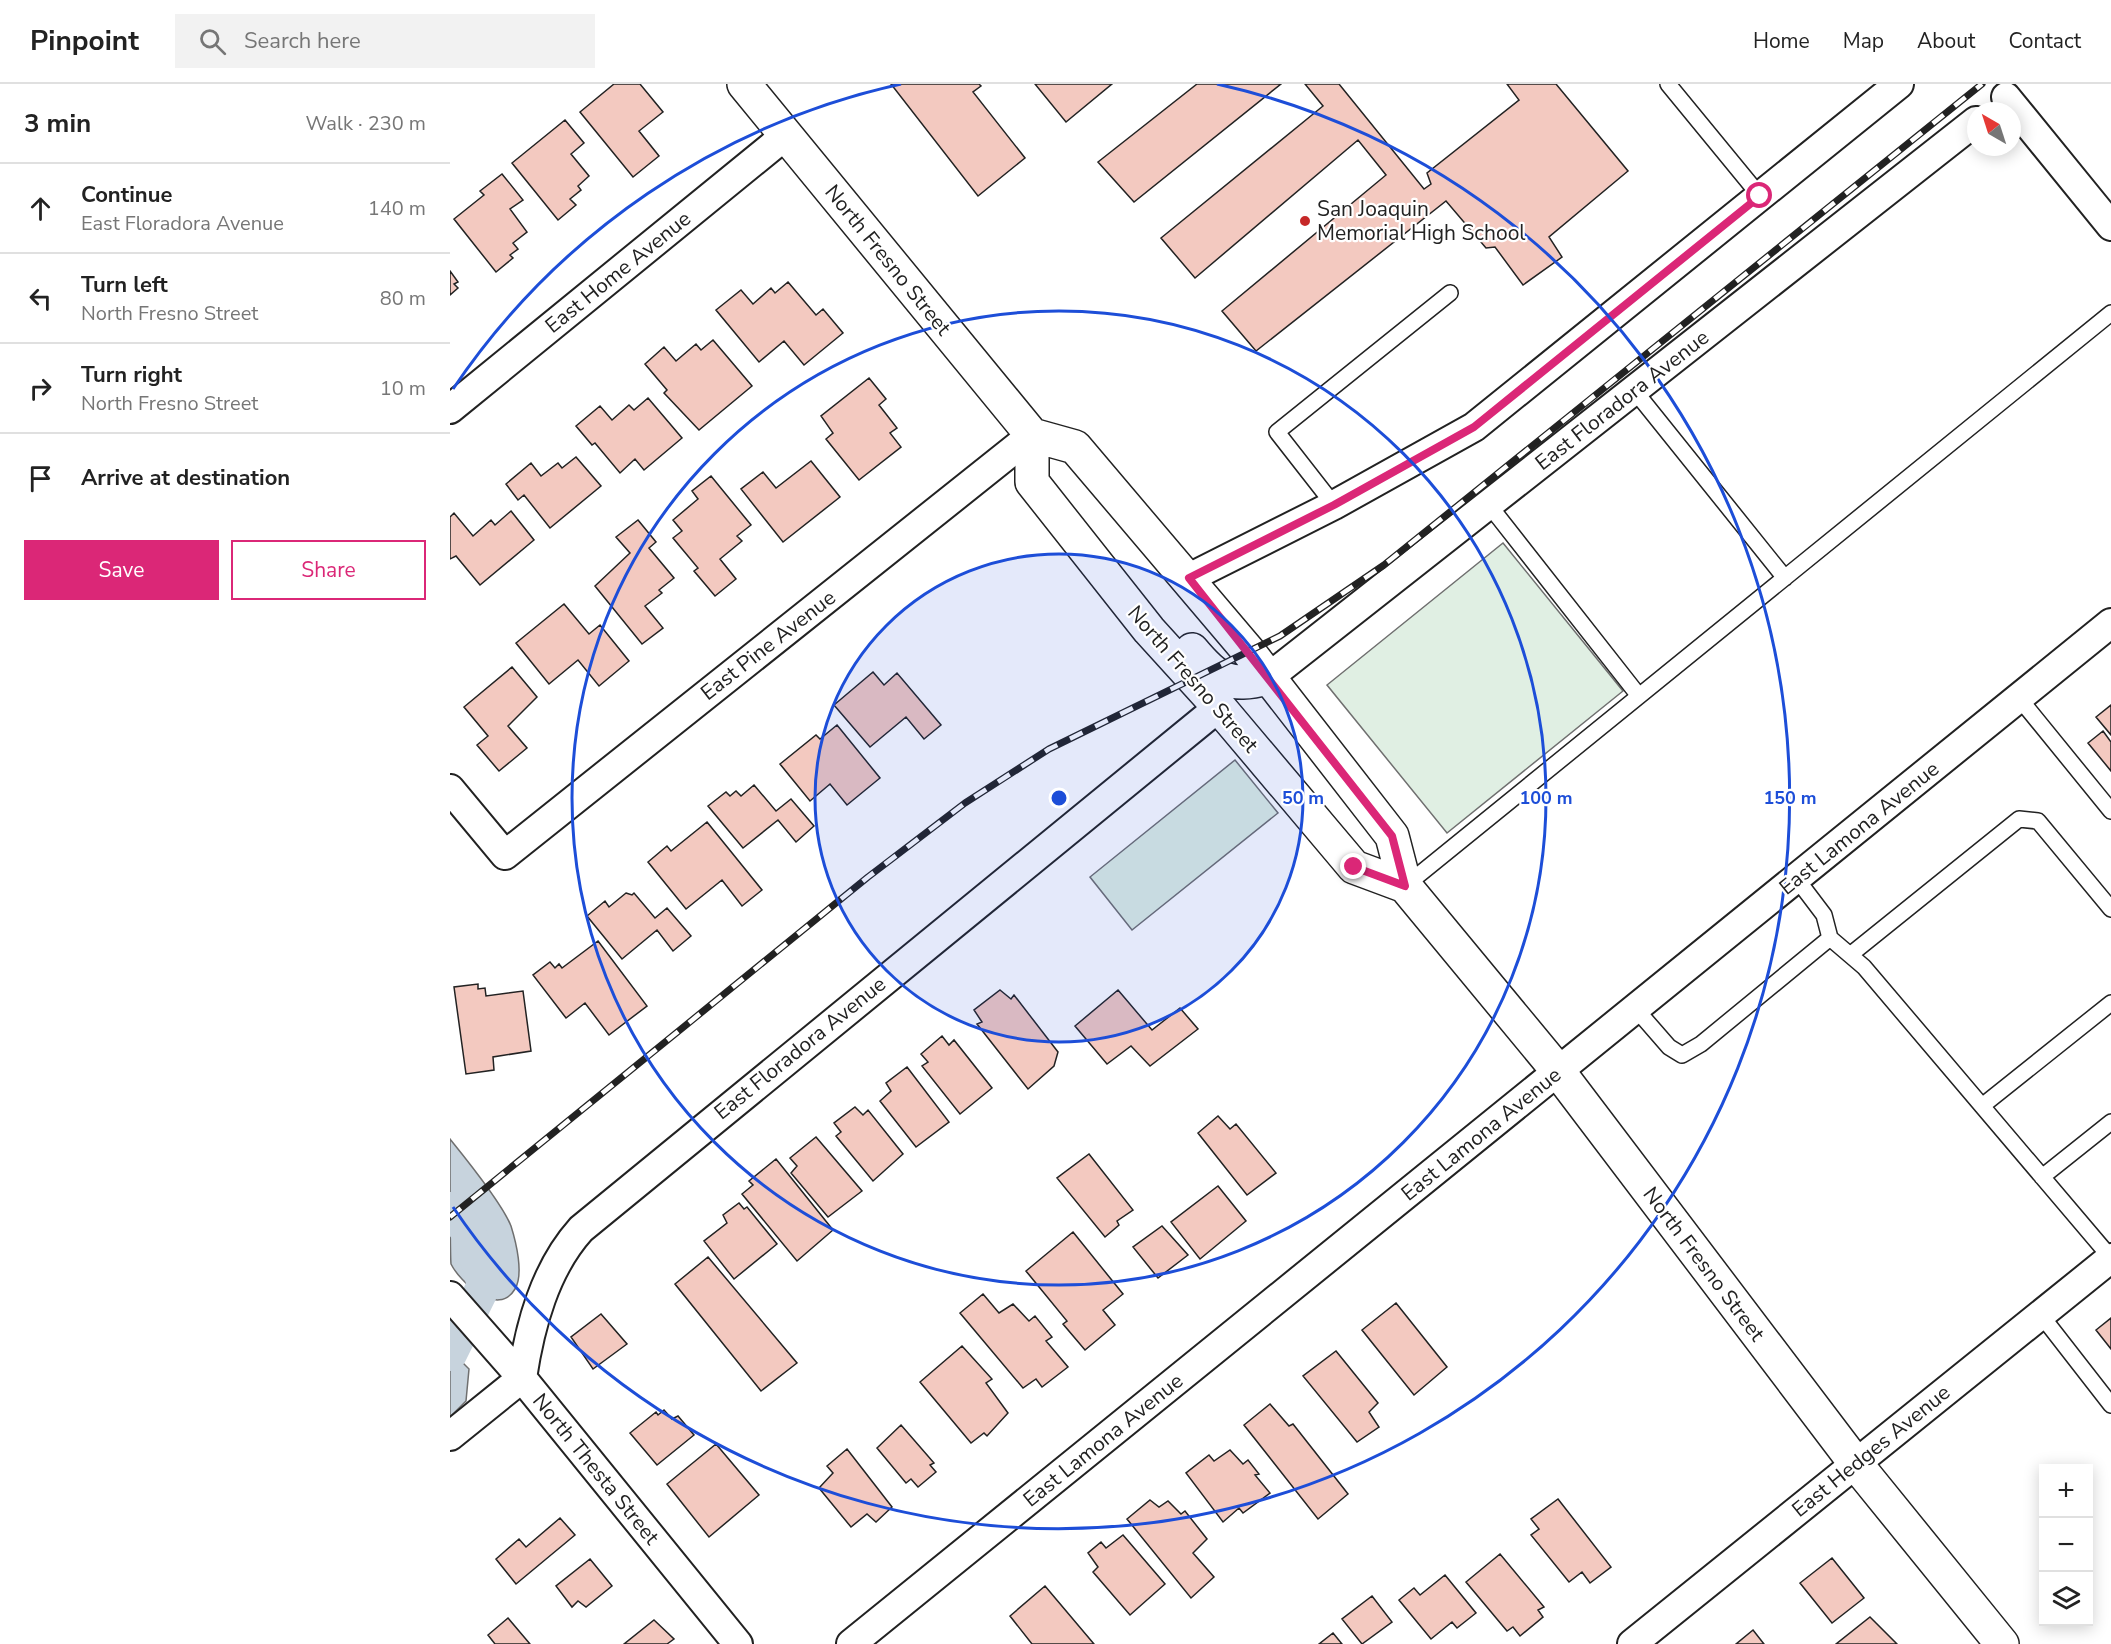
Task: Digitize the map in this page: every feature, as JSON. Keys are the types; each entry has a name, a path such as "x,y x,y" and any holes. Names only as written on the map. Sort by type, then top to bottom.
{"main road":[{"name":"North Fresno Street","path":"744,84 1032,435 1075,447 1189,578 1392,836 1405,886 1558,1071 1856,1464 2002,1644"},
{"path":"1032,435 1032,482 1121,561 1210,671 1244,684 1268,678"},
{"name":"North Fresno Street","path":"1032,482 1113,587 1219,707 1354,867 1405,886"}],"street":[{"path":"1189,578 1334,505 1474,427 1899,84"},
{"path":"2006,97 2111,226"},
{"name":"East Floradora Avenue","path":"1268,678 1967,128"},
{"name":"East Home Avenue","path":"450,410 786,135"},
{"name":"East Pine Avenue","path":"450,789 505,855 1032,435"},
{"name":"East Lamona Avenue","path":"851,1644 2111,623"},
{"name":"East Floradora Avenue","path":"522,1378 527,1343 550,1276 563,1249 581,1229 1219,707"},
{"name":"East Hedges Avenue","path":"1632,1644 2111,1258"},
{"name":"North Thesta Street","path":"453,1300 522,1378 738,1644"},
{"path":"450,1436 522,1378"}],"lane":[{"path":"1668,84 1760,196"},
{"path":"1334,505 1277,432 1450,293"},
{"path":"1405,886 2111,313"},
{"path":"1634,390 1785,578"},
{"path":"1489,505 1639,696"},
{"path":"2019,698 2111,811"},
{"path":"1850,955 2019,819 2038,820 2111,909"},
{"path":"1796,878 1824,915 1830,938 1864,967 2111,1258"},
{"path":"1635,1008 1669,1047 1682,1054 1701,1044 1830,938"},
{"path":"1982,1106 2111,1003"},
{"path":"2042,1177 2111,1122"},
{"path":"2041,1315 2111,1405"}],"green space":[{"path":"1503,543 1623,691 1447,833 1327,685"},
{"path":"1235,760 1278,813 1132,930 1090,877"}],"shaded area":[{"path":"450,1139 492,1194 511,1226 517,1249 519,1275 515,1289 508,1297 499,1300 480,1294 462,1280 451,1264"},
{"path":"450,1350 469,1369 466,1401 450,1417"}],"building":[{"path":"614,84 640,84 663,112 639,131 659,156 633,177 580,112"},
{"path":"891,84 979,84 981,86 973,92 1025,158 978,196"},
{"path":"1035,84 1112,84 1066,122"},
{"path":"1197,84 1281,84 1134,202 1098,162"},
{"path":"1305,84 1339,84 1424,189 1431,184 1427,173 1519,100 1507,84 1556,84 1628,171 1549,237 1562,257 1523,285 1495,247 1486,248 1446,201 1256,351 1222,311 1386,175 1358,140 1195,278 1161,238 1323,106"},
{"path":"565,120 584,143 571,154 589,176 578,186 581,190 570,199 576,205 558,220 512,163"},
{"path":"502,174 523,200 510,209 527,232 513,243 518,249 510,255 513,258 496,272 454,219 484,195 480,191"},
{"path":"450,271 458,282 454,284 458,288 450,295"},
{"path":"788,282 816,315 823,309 843,333 804,365 784,341 759,362 716,310 741,290 753,304 771,288 775,293"},
{"path":"713,340 752,386 699,430 664,393 667,390 645,364 664,347 676,361 696,344 701,350"},
{"path":"869,378 886,399 879,405 897,428 890,433 901,447 859,480 826,439 833,433 821,416"},
{"path":"648,398 682,438 644,470 635,459 620,473 595,443 592,445 576,426 600,406 612,420 629,405 634,410"},
{"path":"576,457 601,486 550,528 524,495 518,500 506,484 531,463 541,476 558,463 562,468"},
{"path":"811,461 840,497 783,542 741,489 763,472 776,488"},
{"path":"711,476 751,525 737,536 742,541 720,559 736,579 715,596 694,571 698,568 673,538 682,531 673,520 698,499 692,491"},
{"path":"511,511 534,540 480,585 456,556 450,559 450,517 454,513 473,536 491,520 495,525"},
{"path":"638,520 656,542 649,548 674,578 659,590 662,593 645,606 663,628 642,644 595,586 630,553 616,537"},
{"path":"564,604 589,634 600,625 629,661 599,686 578,660 549,684 516,643"},
{"path":"512,667 537,697 508,726 527,748 499,771 477,745 488,736 464,707"},
{"path":"873,672 884,685 897,673 941,725 924,739 906,717 870,747 834,705"},
{"path":"2111,705 2111,735 2096,717"},
{"path":"837,725 880,778 847,805 830,784 810,801 780,764 816,735 820,739"},
{"path":"2103,731 2111,742 2111,771 2088,743"},
{"path":"754,785 776,811 791,799 814,826 796,842 778,820 743,848 708,806 726,792 730,796 736,791 741,796"},
{"path":"707,822 762,890 742,906 722,880 686,909 648,862 667,846 671,851"},
{"path":"626,893 632,895 634,893 655,918 667,908 691,936 673,951 657,930 622,959 587,916 605,901 609,907"},
{"path":"598,941 647,1006 609,1035 585,1003 566,1018 533,975 550,962 555,968 559,964 562,968"},
{"path":"478,984 478,989 485,988 486,996 523,991 531,1051 493,1057 494,1070 466,1074 454,987"},
{"path":"1000,990 1011,999 1014,995 1058,1052 1054,1066 1028,1089 977,1024 982,1022 974,1010"},
{"path":"1118,990 1152,1030 1180,1008 1198,1029 1150,1066 1131,1046 1107,1064 1075,1026"},
{"path":"942,1036 949,1045 954,1040 992,1088 960,1114 922,1066 928,1062 921,1054"},
{"path":"907,1067 949,1122 916,1147 880,1101 891,1091 886,1083"},
{"path":"855,1107 863,1115 868,1110 903,1154 873,1181 836,1136 841,1132 834,1123"},
{"path":"1218,1116 1230,1129 1236,1124 1276,1173 1247,1195 1198,1133"},
{"path":"816,1137 862,1191 828,1217 791,1173 797,1166 790,1158"},
{"path":"1089,1154 1133,1210 1117,1221 1119,1225 1105,1237 1057,1178"},
{"path":"776,1159 833,1230 797,1261 742,1194 753,1185 749,1181"},
{"path":"1218,1186 1246,1221 1200,1259 1171,1222"},
{"path":"739,1203 744,1209 747,1207 777,1244 734,1279 704,1241 727,1223 723,1215"},
{"path":"1162,1226 1188,1255 1158,1278 1133,1247"},
{"path":"1073,1232 1123,1294 1103,1310 1115,1325 1085,1350 1063,1324 1067,1321 1026,1271"},
{"path":"708,1257 797,1363 761,1391 675,1284"},
{"path":"983,1294 999,1313 1013,1304 1029,1321 1035,1316 1052,1337 1046,1341 1068,1367 1042,1387 1036,1379 1023,1388 960,1313"},
{"path":"1396,1303 1447,1367 1414,1395 1362,1330"},
{"path":"601,1314 627,1344 593,1369 571,1337"},
{"path":"2111,1318 2111,1349 2096,1330"},
{"path":"962,1346 992,1379 986,1383 1008,1413 987,1436 984,1433 971,1443 920,1382"},
{"path":"1336,1351 1378,1403 1369,1412 1379,1427 1357,1442 1303,1376"},
{"path":"1270,1404 1289,1426 1293,1424 1348,1494 1318,1519 1244,1425"},
{"path":"664,1410 672,1419 678,1416 694,1435 657,1465 630,1433 656,1412 658,1415"},
{"path":"901,1425 934,1463 930,1465 936,1472 918,1487 911,1479 906,1483 877,1448"},
{"path":"716,1444 759,1495 709,1537 667,1484"},
{"path":"847,1449 892,1507 876,1522 867,1514 851,1527 819,1488 833,1473 827,1466"},
{"path":"1230,1450 1243,1464 1248,1460 1259,1474 1255,1475 1270,1493 1243,1513 1239,1508 1223,1522 1186,1473 1209,1455 1214,1461"},
{"path":"1558,1499 1611,1567 1590,1583 1582,1572 1569,1582 1531,1535 1539,1529 1531,1519"},
{"path":"1150,1500 1159,1507 1168,1501 1181,1514 1185,1511 1207,1539 1193,1553 1214,1577 1191,1598 1127,1519"},
{"path":"560,1518 575,1535 516,1584 496,1559 519,1539 526,1547"},
{"path":"1123,1535 1165,1584 1130,1615 1093,1572 1098,1567 1088,1553 1101,1542 1106,1548"},
{"path":"1500,1554 1544,1607 1538,1610 1543,1617 1520,1636 1513,1627 1507,1631 1466,1582"},
{"path":"1832,1558 1864,1598 1832,1623 1800,1583"},
{"path":"590,1559 612,1586 586,1607 578,1601 572,1607 556,1586"},
{"path":"1445,1575 1476,1613 1457,1628 1452,1622 1431,1639 1399,1600 1414,1588 1420,1595"},
{"path":"1045,1586 1094,1644 1032,1644 1010,1616"},
{"path":"1372,1596 1392,1622 1362,1644 1342,1619"},
{"path":"1870,1617 1897,1644 1836,1644"},
{"path":"508,1618 530,1644 495,1644 488,1635"},
{"path":"654,1620 674,1639 667,1644 624,1644"},
{"path":"1753,1630 1764,1644 1736,1644"},
{"path":"1333,1633 1342,1644 1319,1644"}],"waterway":[{"path":"450,1209 470,1234 484,1285 450,1354"}],"railway":[{"path":"450,1217 868,877 965,803 1049,749 1280,636 1384,565 1982,84"}],"place":[{"name":"San Joaquin Memorial High School","path":"1305,221"}],"route":[{"path":"1354,867 1405,886 1392,836 1189,578 1334,505 1474,427 1760,196"}]}
